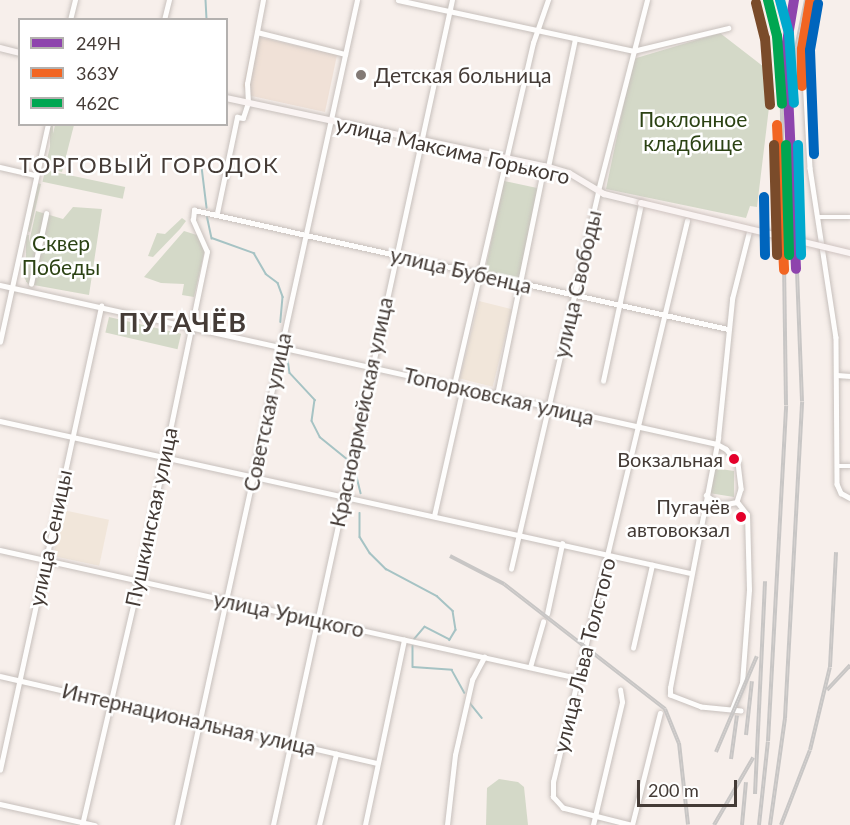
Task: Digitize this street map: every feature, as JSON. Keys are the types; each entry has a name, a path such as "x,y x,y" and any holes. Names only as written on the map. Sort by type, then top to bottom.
{"main road":[{"path":"0,48 18,52"},
{"name":"улица Максима Горького","path":"228,98 546,167 569,173 598,191 850,253"}],"street":[{"path":"70,18 75,0"},
{"path":"164,18 169,0"},
{"path":"217,213 237,117 243,118 248,103 247,84 263,0"},
{"name":"Советская улица","path":"177,825 357,0"},
{"path":"398,0 633,51 728,28"},
{"name":"Красноармейская улица","path":"273,825 370,367 452,0"},
{"path":"454,386 533,43 540,32 548,0"},
{"name":"улица Свободы","path":"511,569 598,191 647,0"},
{"path":"812,0 806,36 804,82 811,177 836,337 837,466 841,493 850,498"},
{"path":"257,32 345,54"},
{"path":"497,395 574,39"},
{"path":"0,342 48,126"},
{"path":"0,167 36,175"},
{"path":"603,381 641,203"},
{"name":"улица Бубенца","path":"194,210 217,213 520,285 665,313 728,329"},
{"name":"Пушкинская улица","path":"82,824 139,580 207,252 193,220 194,210"},
{"path":"31,284 46,214"},
{"path":"819,217 850,217"},
{"name":"улица Льва Толстого","path":"631,825 563,808 553,797 553,779 687,221"},
{"path":"741,711 701,707 670,696 690,573 717,444 732,299 749,232"},
{"name":"Топорковская улица","path":"0,285 717,444"},
{"name":"улица Сеницы","path":"0,770 101,306"},
{"path":"837,375 850,376"},
{"path":"434,516 463,387"},
{"path":"0,421 253,479 434,516 690,573"},
{"path":"717,444 726,448 738,463 741,489 737,502"},
{"path":"837,466 850,466"},
{"path":"706,495 720,504"},
{"path":"703,513 720,504 737,502"},
{"path":"732,709 742,683 749,590 747,515 737,502"},
{"path":"547,614 562,544"},
{"name":"улица Урицкого","path":"0,550 578,678"},
{"path":"633,648 652,565"},
{"path":"530,667 543,622"},
{"path":"365,825 404,640"},
{"path":"447,825 455,755 472,680 484,657"},
{"name":"Интернациональная улица","path":"0,676 377,763"},
{"path":"593,825 593,816 622,702 620,690"},
{"path":"631,825 660,713"},
{"path":"319,825 336,754"},
{"path":"0,804 82,824 95,825"}],"shaded area":[{"path":"254,36 337,55 325,112 247,95 243,86"},
{"path":"479,301 512,309 493,387 460,379"},
{"path":"63,510 109,520 99,566 53,556"}],"green space":[{"name":"Поклонное кладбище","path":"720,33 773,74 757,207 750,206 746,218 606,189 633,59"},
{"path":"50,126 53,126 53,168 50,168"},
{"path":"55,126 74,126 62,172 45,168"},
{"path":"45,170 125,187 123,199 43,182"},
{"path":"504,181 538,188 518,282 484,275"},
{"path":"37,183 41,184 30,232 27,231"},
{"name":"Сквер Победы","path":"73,207 102,209 89,295 28,284 22,274 36,211 63,219"},
{"path":"182,218 186,221 180,229 153,257 148,256 157,233 165,234"},
{"path":"184,231 200,236 205,249 194,297 182,295 184,284 161,283 144,277"},
{"path":"26,235 29,235 29,282 26,282"},
{"path":"109,317 181,334 178,349 105,333"},
{"path":"714,468 734,471 734,497 709,493"},
{"path":"499,779 518,782 524,787 528,825 486,825 487,788"}],"waterway":[{"path":"206,0 207,18"},
{"path":"202,167 207,208"},
{"path":"207,215 212,238 254,253 266,274 278,283 283,297 281,322"},
{"path":"287,336 289,345"},
{"path":"287,352 290,373 315,400 312,421 320,437 350,461"},
{"path":"354,465 361,493"},
{"path":"360,513 360,537 370,553 386,569 437,596 453,611 456,630 450,640 425,627 415,639"},
{"path":"413,646 413,667 452,670 465,693"},
{"path":"470,703 482,718"}],"railway":[{"path":"796,95 796,48 806,0"},
{"path":"770,825 785,718 802,401 790,86"},
{"path":"759,825 768,741 786,405 782,109"},
{"path":"781,825 810,750 830,667 836,552"},
{"path":"450,556 504,584 665,709 679,743 688,825"},
{"path":"755,794 765,581"},
{"path":"716,752 757,656"},
{"path":"827,690 850,665"},
{"path":"746,735 752,681"},
{"path":"731,759 737,715"},
{"path":"714,825 753,758"},
{"path":"742,825 746,782"}],"transit line":[{"name":"462С","path":"768,0 777,36 782,104"},
{"path":"780,0 789,34 794,103"},
{"name":"249Н","path":"794,0 786,48 796,269"},
{"name":"363У","path":"802,86 802,49 810,2"},
{"path":"756,3 765,38 770,105"},
{"path":"814,154 810,50 818,4"},
{"name":"363У","path":"777,125 784,270"},
{"path":"774,145 777,255"},
{"name":"462С","path":"786,145 789,255"},
{"path":"798,145 801,255"},
{"path":"764,197 765,255"}],"place":[{"name":"Детская больница","path":"361,75"},
{"name":"Вокзальная","path":"734,459"},
{"name":"Пугачёв автовокзал","path":"741,517"}],"district":[{"name":"ТОРГОВЫЙ ГОРОДОК","path":"149,165"},
{"name":"ПУГАЧЁВ","path":"183,322"}]}
